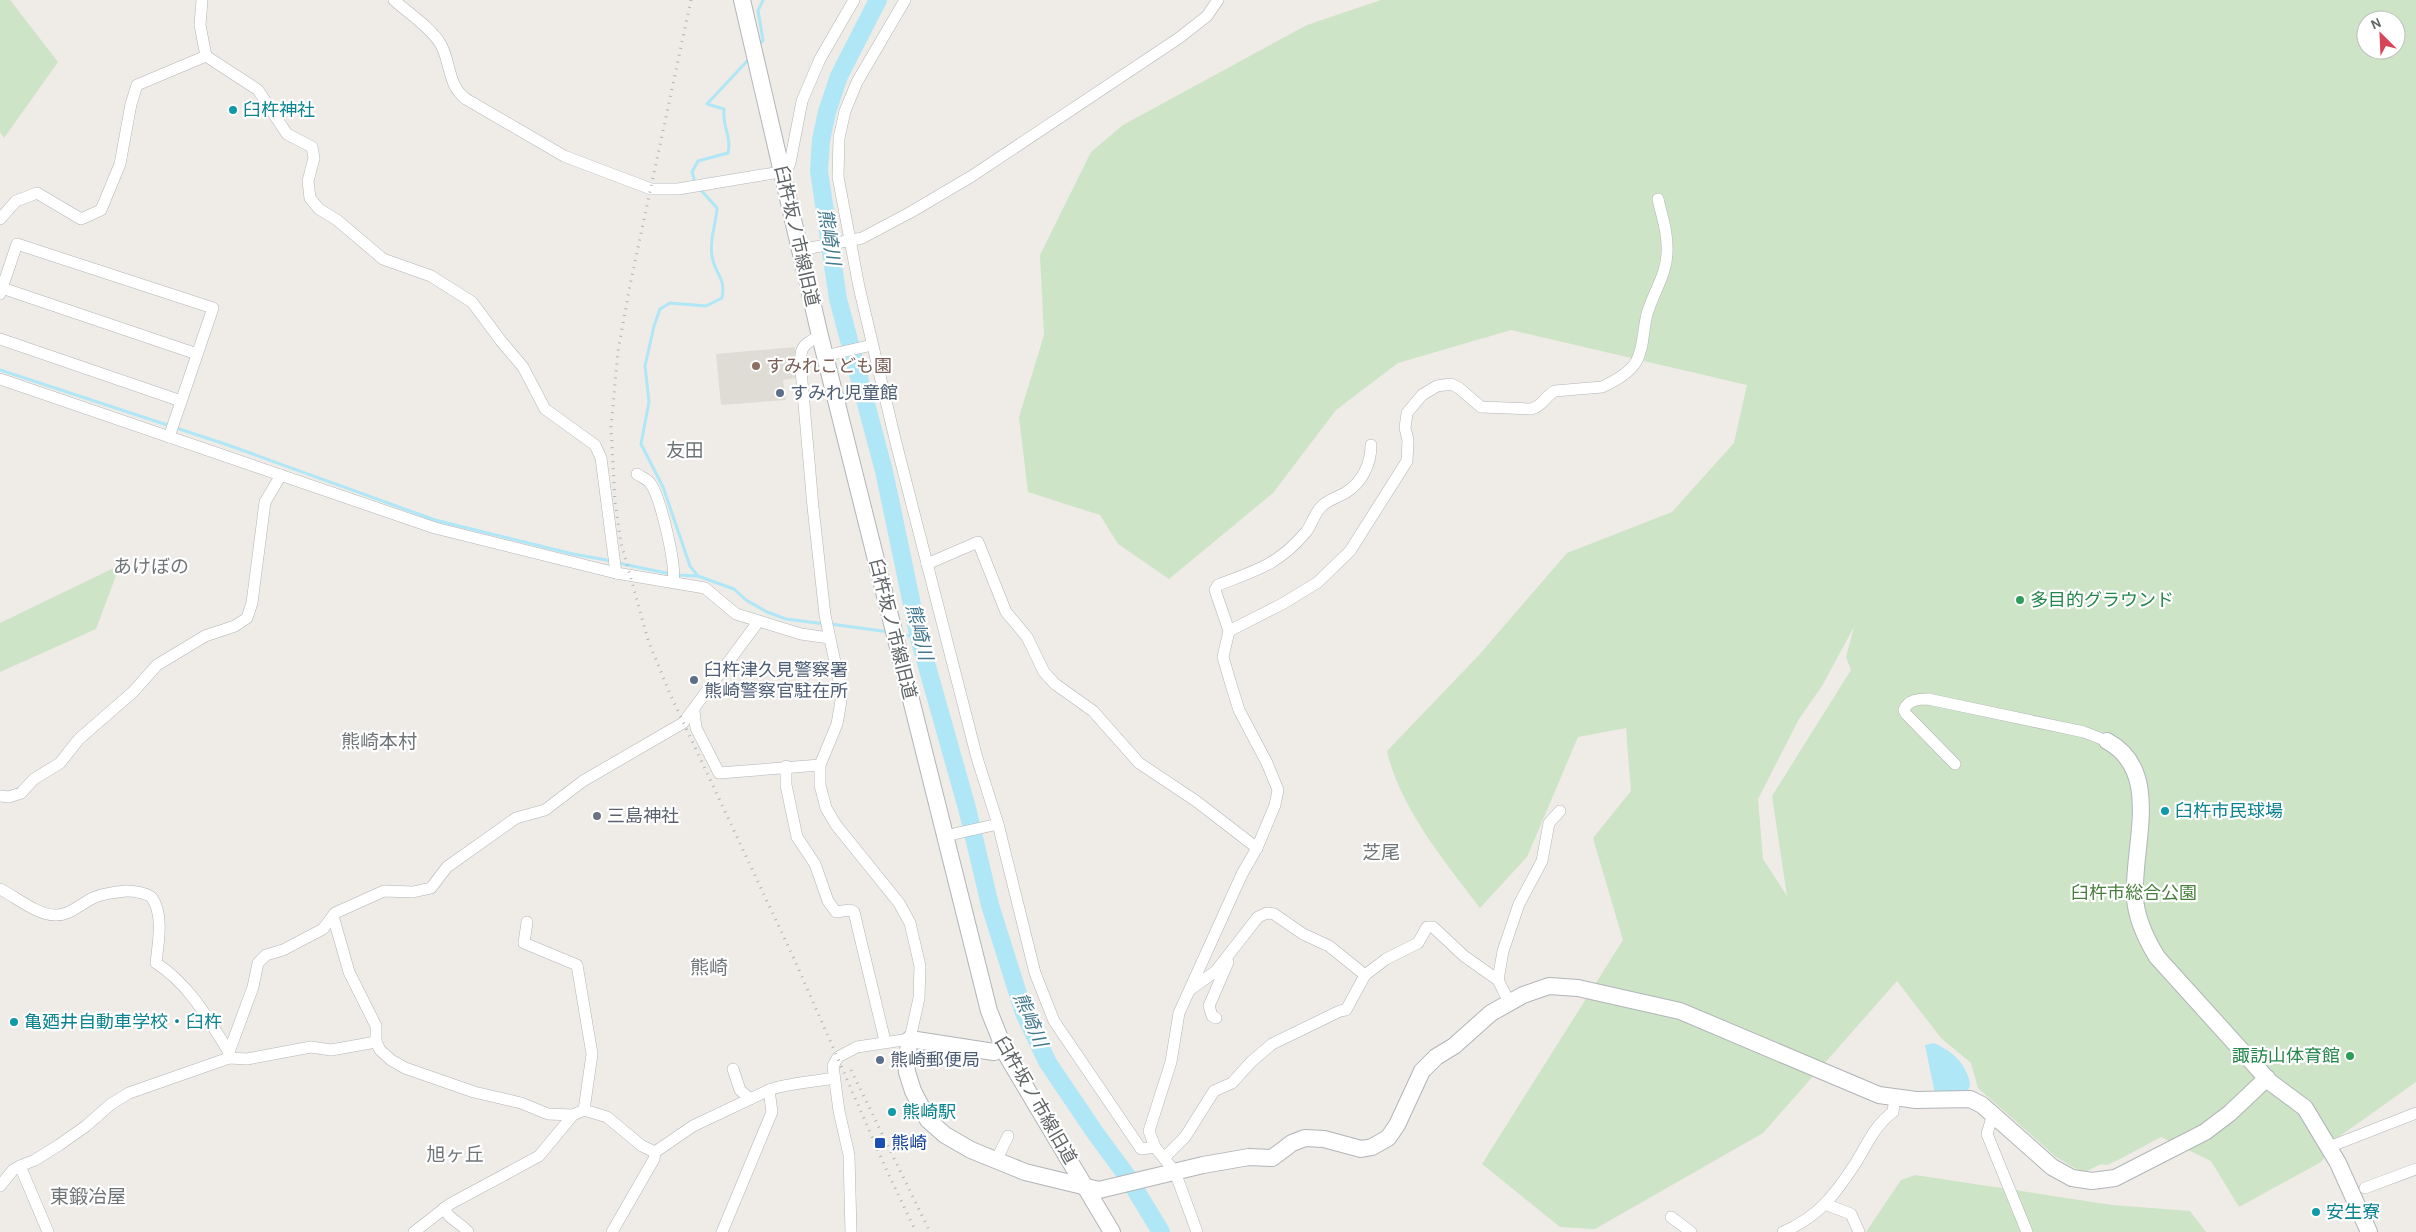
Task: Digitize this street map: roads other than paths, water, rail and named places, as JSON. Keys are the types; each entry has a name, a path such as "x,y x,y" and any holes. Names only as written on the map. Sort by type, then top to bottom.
{"street":[{"path":"202,0 200,24 206,56 258,90 286,134 312,147 314,158 308,180 310,198 319,209 337,220 383,259 431,276 472,302 523,367 545,409 595,445 601,458 616,566"},
{"path":"394,0 439,42 454,85 466,99 564,156 651,189 692,187 786,172 790,163 806,93 820,59 854,0"},
{"name":"臼杵坂ノ市線旧道","path":"742,0 782,173 805,249 820,336 829,355 897,647 948,836 989,1011 1004,1048 1093,1189 1112,1232"},
{"path":"905,0 861,73 850,97 841,127 838,152 838,177 871,346 977,758 997,825 1035,973 1048,1010 1069,1047 1141,1149 1156,1147"},
{"path":"805,249 862,238 972,176 1179,38 1207,16 1218,0"},
{"path":"0,219 16,202 37,193 81,219 100,210 120,164 131,104 138,85 206,56"},
{"path":"1228,631 1284,603 1313,585 1350,551 1407,461 1408,440 1405,428 1407,413 1422,395 1437,386 1450,384 1459,388 1481,407 1531,409 1537,408 1555,391 1602,387 1627,371 1636,362 1648,311 1660,283 1667,254 1665,227 1658,199"},
{"path":"171,431 213,308 17,244 1,291 197,354"},
{"path":"820,336 807,342 802,347 801,370 825,615 842,695 837,724 820,765 820,785 826,808 850,844 899,903 910,923 920,966 919,998 906,1062 907,1072 913,1091 928,1120 945,1135 1025,1172 1093,1189 1249,1157 1272,1158 1292,1143 1304,1138 1324,1139 1360,1149 1372,1147 1388,1138 1398,1125 1422,1071 1436,1057 1454,1046 1481,1020 1509,1002 1538,988 1560,986 1645,1002 1680,1011 1879,1094 1916,1100 1970,1099 1982,1104 2052,1167 2072,1178 2092,1181 2114,1178 2205,1132 2230,1113 2267,1078"},
{"path":"0,339 181,401"},
{"path":"829,355 871,346"},
{"path":"0,379 171,431 280,475 435,528 674,577 705,588 736,614 801,634 828,635"},
{"path":"1198,1232 1168,1173 1164,1158 1156,1147 1149,1131 1171,1062 1179,1013 1242,874 1257,848 1275,805 1278,790 1267,763 1239,710 1223,657 1228,631 1215,590 1218,585 1271,564 1288,552 1311,527 1322,506 1353,488 1361,479 1371,457 1371,445"},
{"path":"637,474 650,483 656,497 672,552 674,577"},
{"path":"0,796 10,797 20,793 34,779 60,763 79,739 133,692 157,665 205,636 235,626 247,618 252,603 265,502 280,475"},
{"path":"927,564 978,542 1006,612 1027,637 1044,672 1060,688 1093,711 1140,762 1196,801 1257,848"},
{"path":"229,1055 253,987 258,963 266,955 283,950 322,929 335,913 384,890 413,892 431,888 447,867 516,818 545,810 583,781 683,724 758,622"},
{"path":"1955,764 1906,714 1906,706 1914,700 1928,699 2084,732 2107,741 2125,754 2139,783 2141,800 2135,897 2142,927 2149,944 2157,957 2267,1078 2305,1108 2329,1147 2369,1232"},
{"path":"694,711 696,728 719,773 786,766 820,765"},
{"path":"786,766 786,785 797,837 814,864 836,912 850,910 854,912 885,1041"},
{"path":"1498,980 1503,951 1516,910 1542,861 1549,823 1560,811"},
{"path":"948,836 997,825"},
{"path":"0,888 36,909 56,916 75,909 94,898 114,892 133,891 148,895 152,898 159,920 156,963 170,972 198,1002 229,1055"},
{"path":"1191,989 1208,978 1258,917 1267,913 1274,914 1303,934 1329,946 1365,975"},
{"path":"333,916 349,972 376,1026 376,1042 380,1050 391,1060 406,1068 474,1092 521,1103 548,1114 573,1115"},
{"path":"527,922 524,943 577,965 592,1054 584,1110"},
{"path":"1164,1158 1185,1137 1214,1091 1232,1083 1252,1061 1272,1044 1340,1011 1346,1010 1365,975 1386,958 1418,943 1427,927 1431,926 1464,956 1498,980 1509,1002"},
{"path":"1216,1018 1212,1016 1209,1006 1230,953"},
{"path":"851,1232 849,1155 834,1078 835,1062 843,1053 857,1047 885,1041 910,1040 994,1052 1004,1048"},
{"path":"0,1186 13,1170 35,1160 59,1145 86,1126 111,1104 129,1093 229,1055 247,1059 311,1047 331,1050 376,1042"},
{"path":"733,1069 740,1090 750,1099"},
{"path":"612,1232 654,1159 655,1152 693,1126 769,1090 834,1078"},
{"path":"722,1232 772,1112 769,1090"},
{"path":"1782,1232 1809,1219 1825,1204 1854,1165 1875,1128 1894,1112 1894,1097"},
{"path":"414,1232 444,1208 539,1156 573,1115 584,1110 607,1117 642,1146 655,1152"},
{"path":"2329,1147 2416,1113"},
{"path":"1993,1114 1987,1134 2027,1232"},
{"path":"997,1159 1008,1136"},
{"path":"20,1166 48,1232"},
{"path":"2365,1188 2416,1169"},
{"path":"1825,1204 1851,1214 1859,1232"},
{"path":"444,1208 448,1218 464,1226 468,1232"},
{"path":"1671,1217 1691,1232"}],"water":[{"path":"1934,1043 1946,1049 1960,1061 1969,1079 1970,1086 1968,1090 1935,1094 1925,1045"}],"waterway":[{"path":"759,45 763,40 758,11 763,0"},
{"name":"熊崎川","path":"878,0 839,76 827,112 821,140 819,171 838,299 884,471 919,638 967,808 990,905 1024,1013 1048,1063 1127,1176 1161,1232"},
{"path":"695,182 692,172 698,161 728,153 729,147 724,122 724,109 707,104 749,59"},
{"path":"697,575 690,566 663,487 641,444 649,402 645,366 660,309 670,303 706,306 722,298 723,285 713,262 711,250 717,208 699,188"},
{"path":"0,370 225,444 435,520 573,554 612,561"},
{"path":"618,563 671,574"},
{"path":"677,575 698,576 734,589 746,600 767,612 786,619 825,624"},
{"path":"831,624 889,632"},
{"path":"900,634 919,638"}],"railway":[{"path":"691,0 630,285 618,351 611,427 615,502 621,543 648,640 670,694 796,963 887,1171 916,1232"},
{"path":"851,1070 930,1232"}],"place":[{"name":"臼杵神社","path":"233,110"},
{"name":"すみれこども園","path":"756,366"},
{"name":"すみれ児童館","path":"780,393"},
{"name":"多目的グラウンド","path":"2020,600"},
{"name":"臼杵津久見警察署 熊崎警察官駐在所","path":"694,680"},
{"name":"臼杵市民球場","path":"2165,811"},
{"name":"三島神社","path":"597,816"},
{"name":"亀廼井自動車学校・臼杵","path":"14,1022"},
{"name":"諏訪山体育館","path":"2350,1056"},
{"name":"熊崎郵便局","path":"880,1060"},
{"name":"熊崎駅","path":"892,1112"},
{"name":"熊崎","path":"880,1143"},
{"name":"安生寮","path":"2316,1212"}],"district":[{"name":"友田","path":"685,451"},
{"name":"あけぼの","path":"151,567"},
{"name":"熊崎本村","path":"379,742"},
{"name":"芝尾","path":"1381,853"},
{"name":"熊崎","path":"709,968"},
{"name":"旭ヶ丘","path":"455,1155"},
{"name":"東鍛冶屋","path":"88,1197"}],"park label":[{"name":"臼杵市総合公園","path":"2134,893"}]}
